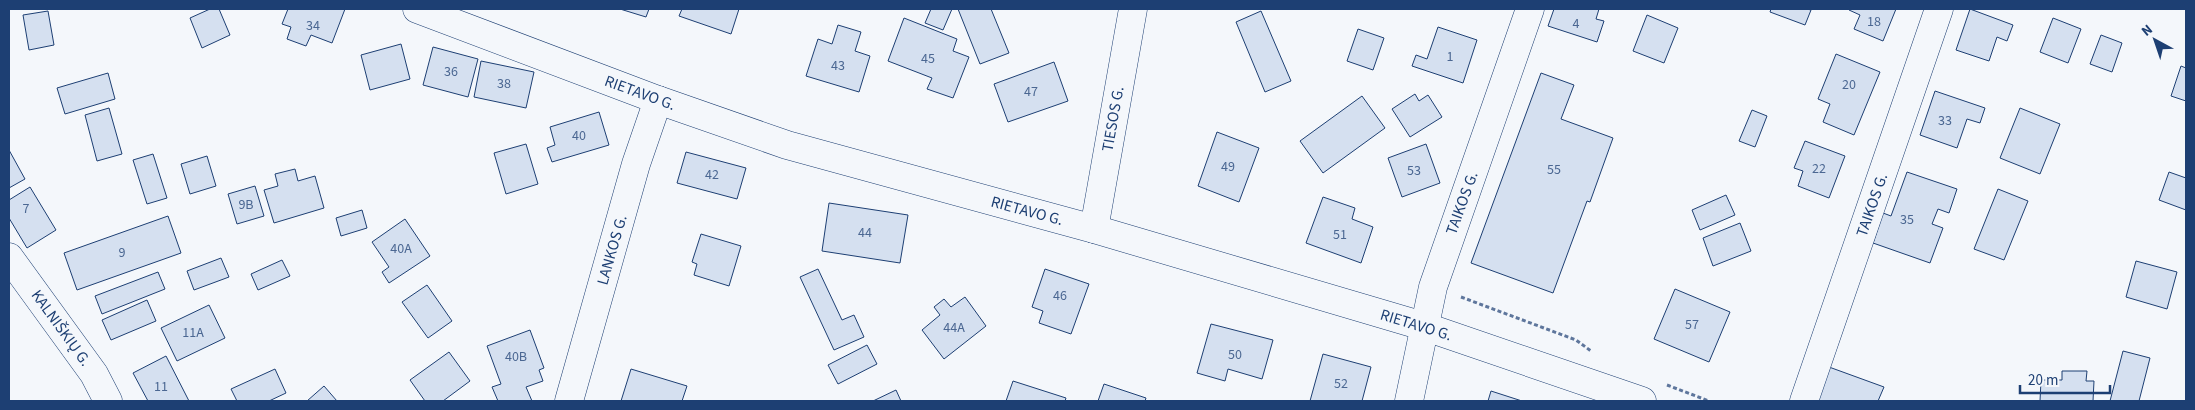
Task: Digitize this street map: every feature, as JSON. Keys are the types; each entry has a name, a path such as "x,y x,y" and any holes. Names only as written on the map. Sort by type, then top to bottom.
{"street":[{"name":"RIETAVO G.","path":"417,9 658,100 787,145 1094,229 1423,326 1642,401"},
{"name":"TIESOS G.","path":"1094,229 1133,9"},
{"name":"TAIKOS G.","path":"1408,401 1433,287 1530,9"},
{"name":"TAIKOS G.","path":"1804,401 1940,9"},
{"name":"LANKOS G.","path":"570,401 636,164 658,100"},
{"name":"KALNIŠKIŲ G.","path":"9,258 94,374 108,401"}],"building":[{"path":"210,9 219,9 230,35 202,48 190,18"},
{"path":"288,9 345,9 332,43 311,35 306,46 287,39 291,27 282,24"},
{"path":"620,9 649,9 646,17"},
{"path":"682,9 739,9 731,34 679,16"},
{"path":"931,9 952,9 943,30 925,23"},
{"path":"958,9 991,9 1009,53 980,64"},
{"path":"1554,9 1599,9 1596,19 1604,21 1597,42 1548,26"},
{"path":"1771,9 1811,10 1805,25 1770,12"},
{"path":"1849,9 1896,9 1883,41 1854,29 1860,15"},
{"path":"1970,9 2013,25 2007,41 1997,37 1989,61 1956,50"},
{"path":"48,11 54,45 29,50 23,15"},
{"path":"1261,11 1291,81 1265,92 1236,22"},
{"path":"1647,15 1678,28 1664,63 1633,51"},
{"path":"904,18 957,39 953,51 969,57 953,98 927,89 932,78 888,61"},
{"path":"2053,18 2081,29 2068,63 2040,52"},
{"path":"838,25 861,32 855,51 870,56 859,92 806,76 818,39 832,44"},
{"path":"1438,27 1477,40 1463,83 1412,66 1416,55 1427,59"},
{"path":"1358,29 1384,38 1373,70 1347,61"},
{"path":"2101,35 2122,43 2112,72 2090,64"},
{"path":"401,44 410,79 370,90 361,55"},
{"path":"433,47 478,59 468,97 423,85"},
{"path":"1836,54 1880,72 1854,135 1823,122 1830,104 1818,99"},
{"path":"481,61 534,72 526,108 474,97"},
{"path":"1054,62 1068,101 1008,122 994,84"},
{"path":"2181,66 2186,68 2186,101 2171,96"},
{"path":"108,73 115,99 65,114 57,88"},
{"path":"1541,73 1574,85 1561,119 1613,138 1590,202 1587,201 1553,293 1471,263"},
{"path":"1935,91 1985,108 1980,123 1967,119 1957,148 1920,135"},
{"path":"1415,94 1419,101 1428,95 1442,117 1410,137 1392,109"},
{"path":"1362,96 1385,128 1323,173 1300,141"},
{"path":"109,108 122,154 97,161 85,115"},
{"path":"2020,108 2060,124 2040,174 2000,158"},
{"path":"1752,110 1767,116 1755,147 1739,141"},
{"path":"599,112 609,145 552,162 547,148 555,145 550,127"},
{"path":"1217,132 1259,148 1239,202 1198,186"},
{"path":"1805,141 1845,156 1829,198 1798,186 1803,171 1794,168"},
{"path":"526,144 538,184 506,194 494,153"},
{"path":"1426,144 1440,183 1402,197 1388,158"},
{"path":"9,150 25,179 9,188"},
{"path":"686,152 746,168 737,199 677,183"},
{"path":"153,154 167,198 147,204 133,160"},
{"path":"207,156 216,186 190,194 181,164"},
{"path":"295,169 298,181 315,176 324,208 274,223 264,190 278,186 275,174"},
{"path":"1907,172 1957,189 1949,213 1938,209 1932,224 1943,228 1930,263 1873,243 1883,213 1891,216"},
{"path":"2169,172 2186,178 2186,210 2159,200"},
{"path":"255,186 264,216 237,224 228,194"},
{"path":"30,187 56,230 27,248 9,218 9,200"},
{"path":"1998,189 2028,201 2004,260 1974,249"},
{"path":"1726,195 1735,215 1700,230 1692,210"},
{"path":"1323,197 1355,208 1352,219 1373,227 1361,263 1306,243"},
{"path":"829,203 908,215 900,263 822,251"},
{"path":"362,210 367,228 341,236 336,218"},
{"path":"168,216 181,253 77,290 64,253"},
{"path":"405,219 430,256 389,283 382,272 389,267 372,242"},
{"path":"1740,223 1751,251 1713,266 1703,238"},
{"path":"701,234 741,246 729,286 694,275 697,264 692,262"},
{"path":"221,258 229,277 194,290 187,271"},
{"path":"282,260 290,276 258,290 251,274"},
{"path":"2136,261 2177,272 2167,309 2126,297"},
{"path":"818,269 842,320 854,315 864,337 834,350 800,277"},
{"path":"1045,269 1089,284 1071,334 1039,323 1043,311 1032,307"},
{"path":"158,272 165,289 102,314 95,296"},
{"path":"427,285 452,321 428,338 402,302"},
{"path":"1675,289 1730,312 1709,362 1654,339"},
{"path":"965,297 986,326 944,359 922,330 940,315 934,307 944,299 951,307"},
{"path":"147,300 156,321 111,340 102,320"},
{"path":"209,305 225,338 177,361 161,328"},
{"path":"1211,324 1273,340 1262,379 1228,369 1225,381 1197,373"},
{"path":"530,330 544,368 539,370 543,381 526,387 532,401 498,401 492,387 501,384 487,346"},
{"path":"867,345 877,364 838,384 828,365"},
{"path":"2123,351 2150,358 2139,401 2110,401"},
{"path":"449,352 470,381 443,401 425,401 410,380"},
{"path":"1323,354 1371,367 1362,401 1310,401"},
{"path":"166,356 189,401 148,401 133,373"},
{"path":"1829,367 1884,387 1878,401 1817,401"},
{"path":"275,369 286,393 269,401 237,401 231,389"},
{"path":"631,369 687,386 682,401 621,401"},
{"path":"2062,371 2087,371 2086,381 2094,381 2093,401 2040,401 2041,380 2062,380"},
{"path":"1013,381 1066,398 1065,401 1006,401"},
{"path":"1104,384 1146,398 1145,401 1098,401"},
{"path":"324,386 337,401 307,401"},
{"path":"896,390 901,401 873,401"},
{"path":"1491,391 1522,401 1488,401"}]}
